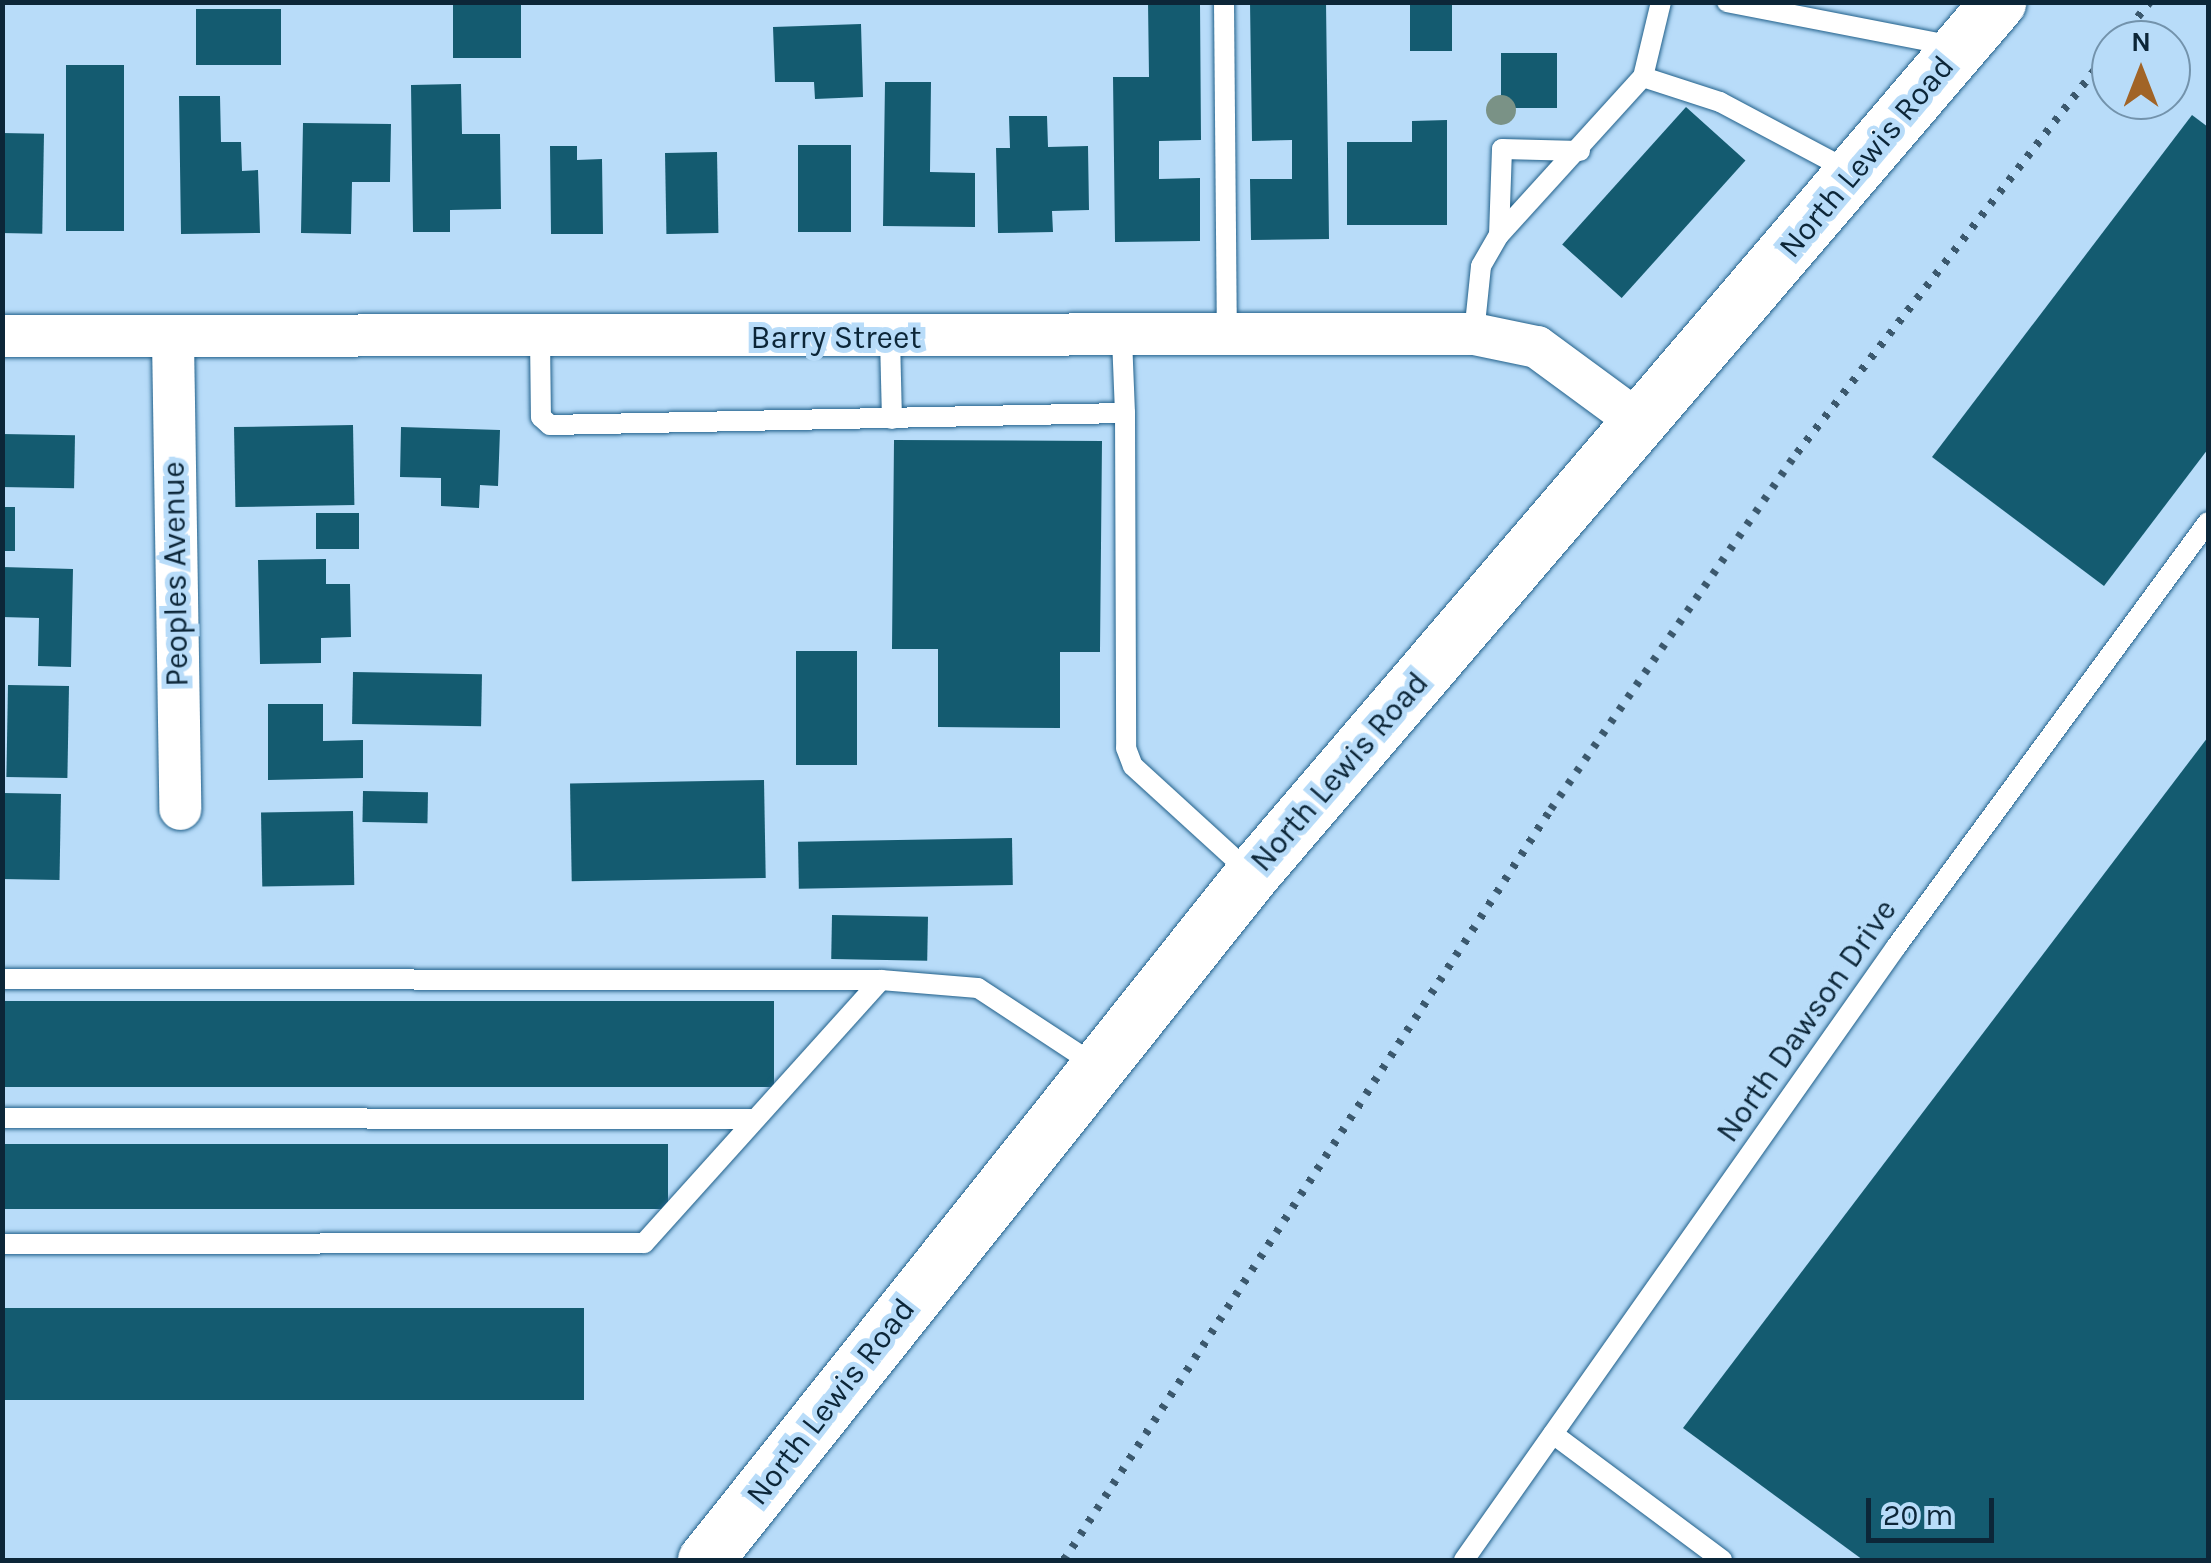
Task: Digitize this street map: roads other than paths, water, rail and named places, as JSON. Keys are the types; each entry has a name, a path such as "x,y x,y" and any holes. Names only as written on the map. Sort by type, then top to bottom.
{"main road":[{"name":"North Lewis Road","path":"705,1560 1252,874 1642,424 1998,2"}],"street":[{"name":"Barry Street","path":"2,336 890,338 1474,334 1537,347 1642,424"},
{"name":"Peoples Avenue","path":"173,338 180,808"}],"lane":[{"path":"1224,2 1227,337"},
{"path":"1474,334 1481,266 1498,235 1580,151 1643,77 1661,2"},
{"path":"1727,2 1960,48"},
{"path":"1643,77 1720,102 1852,173"},
{"path":"1498,235 1502,149 1580,151"},
{"path":"1122,337 1126,748 1133,766 1252,874"},
{"path":"540,338 541,417 550,425 1125,413"},
{"path":"890,338 892,418"},
{"name":"North Dawson Drive","path":"1464,1560 1896,946 2208,522"},
{"path":"2,979 880,980 978,988 1100,1068"},
{"path":"2,1244 644,1243 880,980"},
{"path":"2,1118 755,1118"},
{"path":"1553,1434 1722,1560"}],"railway":[{"path":"2135,20 2150,2"},
{"path":"1064,1560 1551,809 1797,453 2091,75"}]}
